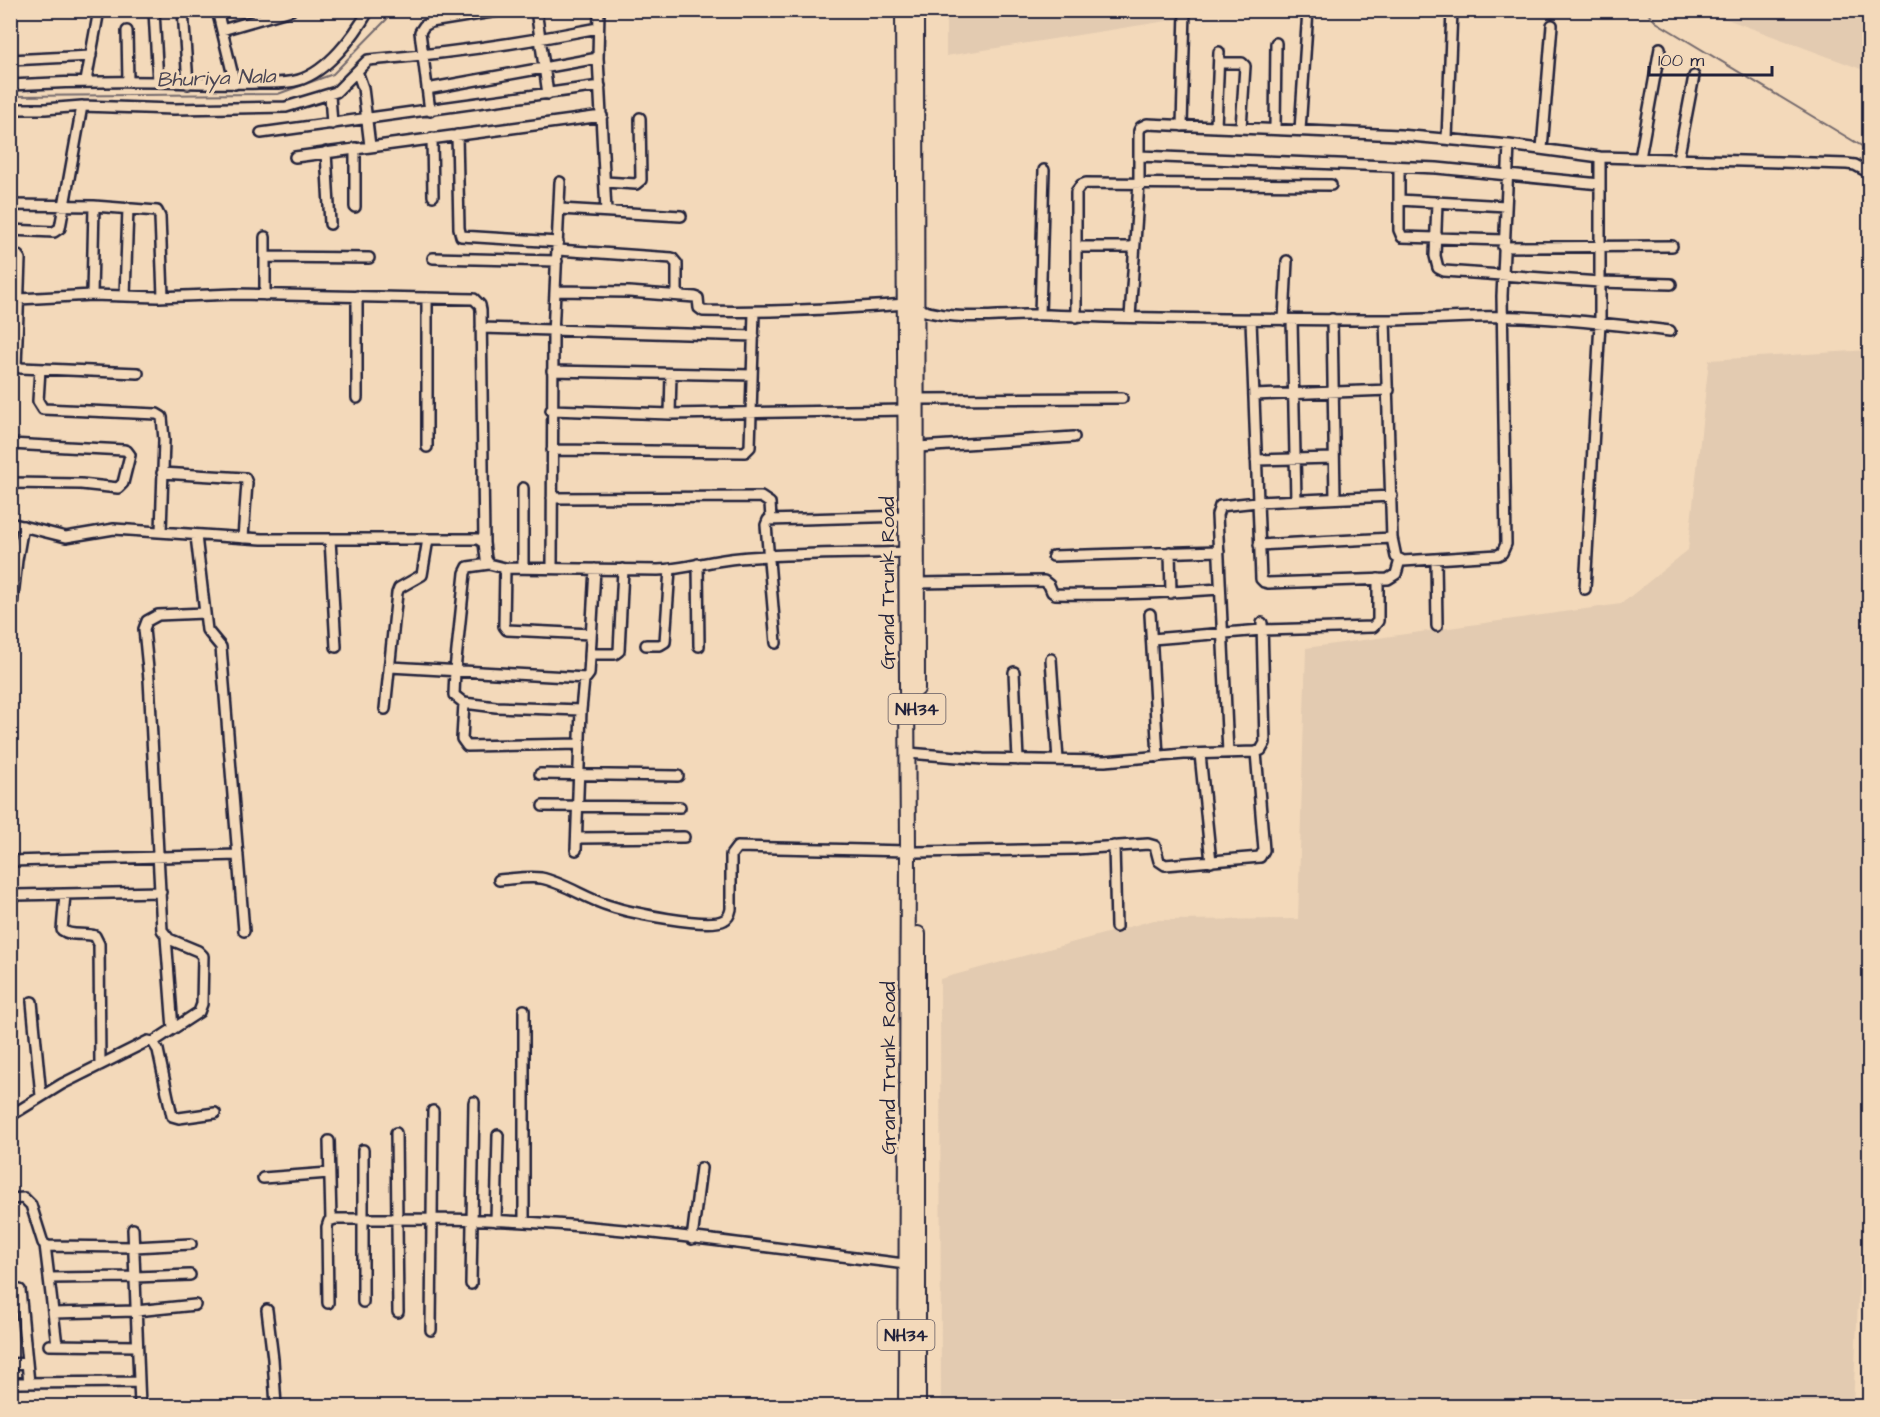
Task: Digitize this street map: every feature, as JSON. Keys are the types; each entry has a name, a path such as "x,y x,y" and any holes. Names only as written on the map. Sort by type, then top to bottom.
{"highway":[{"name":"Grand Trunk Road","path":"903,10 911,307 918,447 913,551 912,754 918,1407"},
{"name":"Grand Trunk Road","path":"912,754 918,583 907,516 907,410 911,307 915,10"},
{"name":"Grand Trunk Road","path":"906,1407 906,1264 913,868"}],"street":[{"path":"86,81 99,10"},
{"path":"183,10 188,84"},
{"path":"217,10 235,84"},
{"path":"222,30 291,10"},
{"path":"10,85 86,81 188,84 290,82 309,75 329,60 341,48 369,10"},
{"path":"430,111 420,32 424,26 460,14 504,10"},
{"path":"536,10 548,94"},
{"path":"599,10 598,58 606,211"},
{"path":"1182,126 1185,10"},
{"path":"1300,130 1308,10"},
{"path":"1447,139 1452,10"},
{"path":"154,11 158,82"},
{"path":"1542,149 1552,25"},
{"path":"10,109 82,106 174,109 286,107 330,95 342,88 368,60 424,56 598,28"},
{"path":"127,31 128,82"},
{"path":"1275,129 1276,43"},
{"path":"1640,158 1660,48"},
{"path":"1216,127 1219,52"},
{"path":"10,60 91,56"},
{"path":"427,89 598,58"},
{"path":"1219,63 1242,63 1245,66 1241,128"},
{"path":"357,71 363,88 370,146"},
{"path":"1678,160 1694,76"},
{"path":"261,133 600,86"},
{"path":"330,95 332,124"},
{"path":"10,230 57,231 60,228 82,106"},
{"path":"295,157 602,116"},
{"path":"605,182 636,184 641,180 640,118"},
{"path":"1130,317 1141,127 1147,124 1400,135 1509,145 1600,157 1846,164 1855,165 1869,173"},
{"path":"457,135 461,236 672,258 677,264 677,295"},
{"path":"432,138 433,196"},
{"path":"1385,320 1394,554 1400,560 1498,555 1505,549 1503,275 1509,145"},
{"path":"355,148 355,207"},
{"path":"326,152 330,224"},
{"path":"1139,156 1399,167 1600,184"},
{"path":"1585,590 1600,323 1600,157"},
{"path":"1399,167 1399,230 1402,237 1600,248 1672,246"},
{"path":"1040,315 1044,170"},
{"path":"552,568 551,410 560,182"},
{"path":"1076,316 1076,192 1077,188 1086,183 1331,185"},
{"path":"1399,200 1506,206"},
{"path":"1437,202 1436,264 1444,271 1600,282 1671,284"},
{"path":"10,205 94,206 153,210 159,214 163,296"},
{"path":"92,295 94,206"},
{"path":"125,296 128,208"},
{"path":"560,209 681,216"},
{"path":"264,237 265,295"},
{"path":"1076,247 1134,247"},
{"path":"10,255 18,255 20,259 16,366 138,373"},
{"path":"265,257 369,258"},
{"path":"433,258 557,261"},
{"path":"1287,261 1288,320 1294,395 1296,500"},
{"path":"555,291 629,292 697,297 701,311 754,312 911,307 942,315 1251,320 1385,320 1503,316 1670,331"},
{"path":"19,299 92,295 265,295 474,299 480,305 484,543 489,564"},
{"path":"357,296 357,398"},
{"path":"427,298 427,447"},
{"path":"552,450 745,453 750,447 754,312"},
{"path":"1332,319 1335,498"},
{"path":"1251,320 1260,575 1264,582 1388,579 1396,574 1400,560"},
{"path":"481,328 754,336"},
{"path":"40,369 38,401 43,410 160,415 164,421 161,531"},
{"path":"552,371 752,375"},
{"path":"670,414 671,374"},
{"path":"1254,395 1332,394 1389,390"},
{"path":"917,399 1122,398"},
{"path":"551,410 670,414 907,410"},
{"path":"918,447 1074,437"},
{"path":"10,444 124,450 129,455 123,483 118,488 81,484 10,483"},
{"path":"1256,460 1334,458"},
{"path":"162,473 245,478 247,483 243,538"},
{"path":"523,488 524,568"},
{"path":"1228,753 1217,515 1220,506 1257,502 1392,496"},
{"path":"552,498 761,497 770,503 771,519"},
{"path":"776,643 768,556 766,525 768,520 907,516"},
{"path":"10,523 66,537 114,529 243,538 478,539 484,543"},
{"path":"10,629 14,560 22,526"},
{"path":"196,536 207,630 221,647 244,931"},
{"path":"1259,545 1392,538"},
{"path":"330,539 336,647"},
{"path":"386,709 397,590 422,575 429,539"},
{"path":"581,710 464,703 454,695 454,670 465,573 468,567 489,564 505,568 670,569 728,558 858,555 913,551"},
{"path":"1053,556 1219,551"},
{"path":"1170,552 1171,593"},
{"path":"1436,558 1437,626"},
{"path":"698,564 699,646"},
{"path":"505,568 504,626 507,630 591,634"},
{"path":"576,850 581,710 584,679 589,674 595,569"},
{"path":"590,654 615,654 619,651 623,569"},
{"path":"646,645 660,645 665,642 670,569"},
{"path":"1152,639 1262,626 1373,627 1378,621 1378,579"},
{"path":"918,583 1044,581 1056,594 1140,595 1221,589"},
{"path":"173,1029 166,937 162,930 149,679 144,629 147,621 158,615 204,613"},
{"path":"1150,614 1158,757"},
{"path":"912,754 1018,760 1111,760 1256,752 1261,750 1265,743 1262,626"},
{"path":"1052,659 1058,760"},
{"path":"390,668 584,679"},
{"path":"1014,672 1018,760"},
{"path":"464,703 462,739 466,746 580,744"},
{"path":"499,880 542,878 618,909 667,918 713,922 725,920 731,909 731,855 737,847 989,851 1152,845 1162,865 1257,858 1263,854 1256,752"},
{"path":"1200,754 1211,862"},
{"path":"540,774 678,776"},
{"path":"543,806 680,807"},
{"path":"578,838 684,837"},
{"path":"1114,846 1116,927"},
{"path":"10,861 238,855"},
{"path":"11,894 161,892"},
{"path":"65,894 62,930 67,933 92,934 99,944 100,1065"},
{"path":"10,1116 41,1096 100,1065 143,1043 153,1042 201,1009 204,959 198,951 166,937"},
{"path":"32,1002 41,1096"},
{"path":"524,1010 524,1222"},
{"path":"153,1042 162,1063 172,1116 179,1118 214,1113"},
{"path":"471,1284 470,1219 474,1102"},
{"path":"431,1330 433,1111"},
{"path":"396,1133 398,1312"},
{"path":"496,1221 498,1135"},
{"path":"328,1304 327,1227 331,1220 329,1141"},
{"path":"363,1150 363,1302"},
{"path":"692,1239 701,1168"},
{"path":"263,1178 329,1173"},
{"path":"10,1199 24,1198 31,1205 45,1245 53,1313 53,1345 136,1346"},
{"path":"331,1220 470,1219 524,1222 627,1231 906,1264"},
{"path":"133,1229 140,1407"},
{"path":"45,1245 134,1247 191,1244"},
{"path":"49,1278 190,1275"},
{"path":"10,1291 20,1290 27,1363 24,1383 138,1382"},
{"path":"53,1313 136,1311 195,1305"},
{"path":"267,1310 276,1407"},
{"path":"10,1364 27,1363"}],"shaded area":[{"path":"946,11 1230,11 946,56"},
{"path":"1705,11 1869,11 1869,72"},
{"path":"1869,350 1870,1123 1864,1179 1853,1406 941,1406 940,979 1154,920 1298,919 1306,648 1621,604 1688,550 1709,360"}],"waterway":[{"name":"Bhuriya Nala","path":"10,96 278,94 333,74 387,19 388,10"},
{"name":"Bhuriya Nala","path":"1645,10 1656,22 1870,151"}],"railway":[{"path":"1865,1406 1870,1310"}]}
